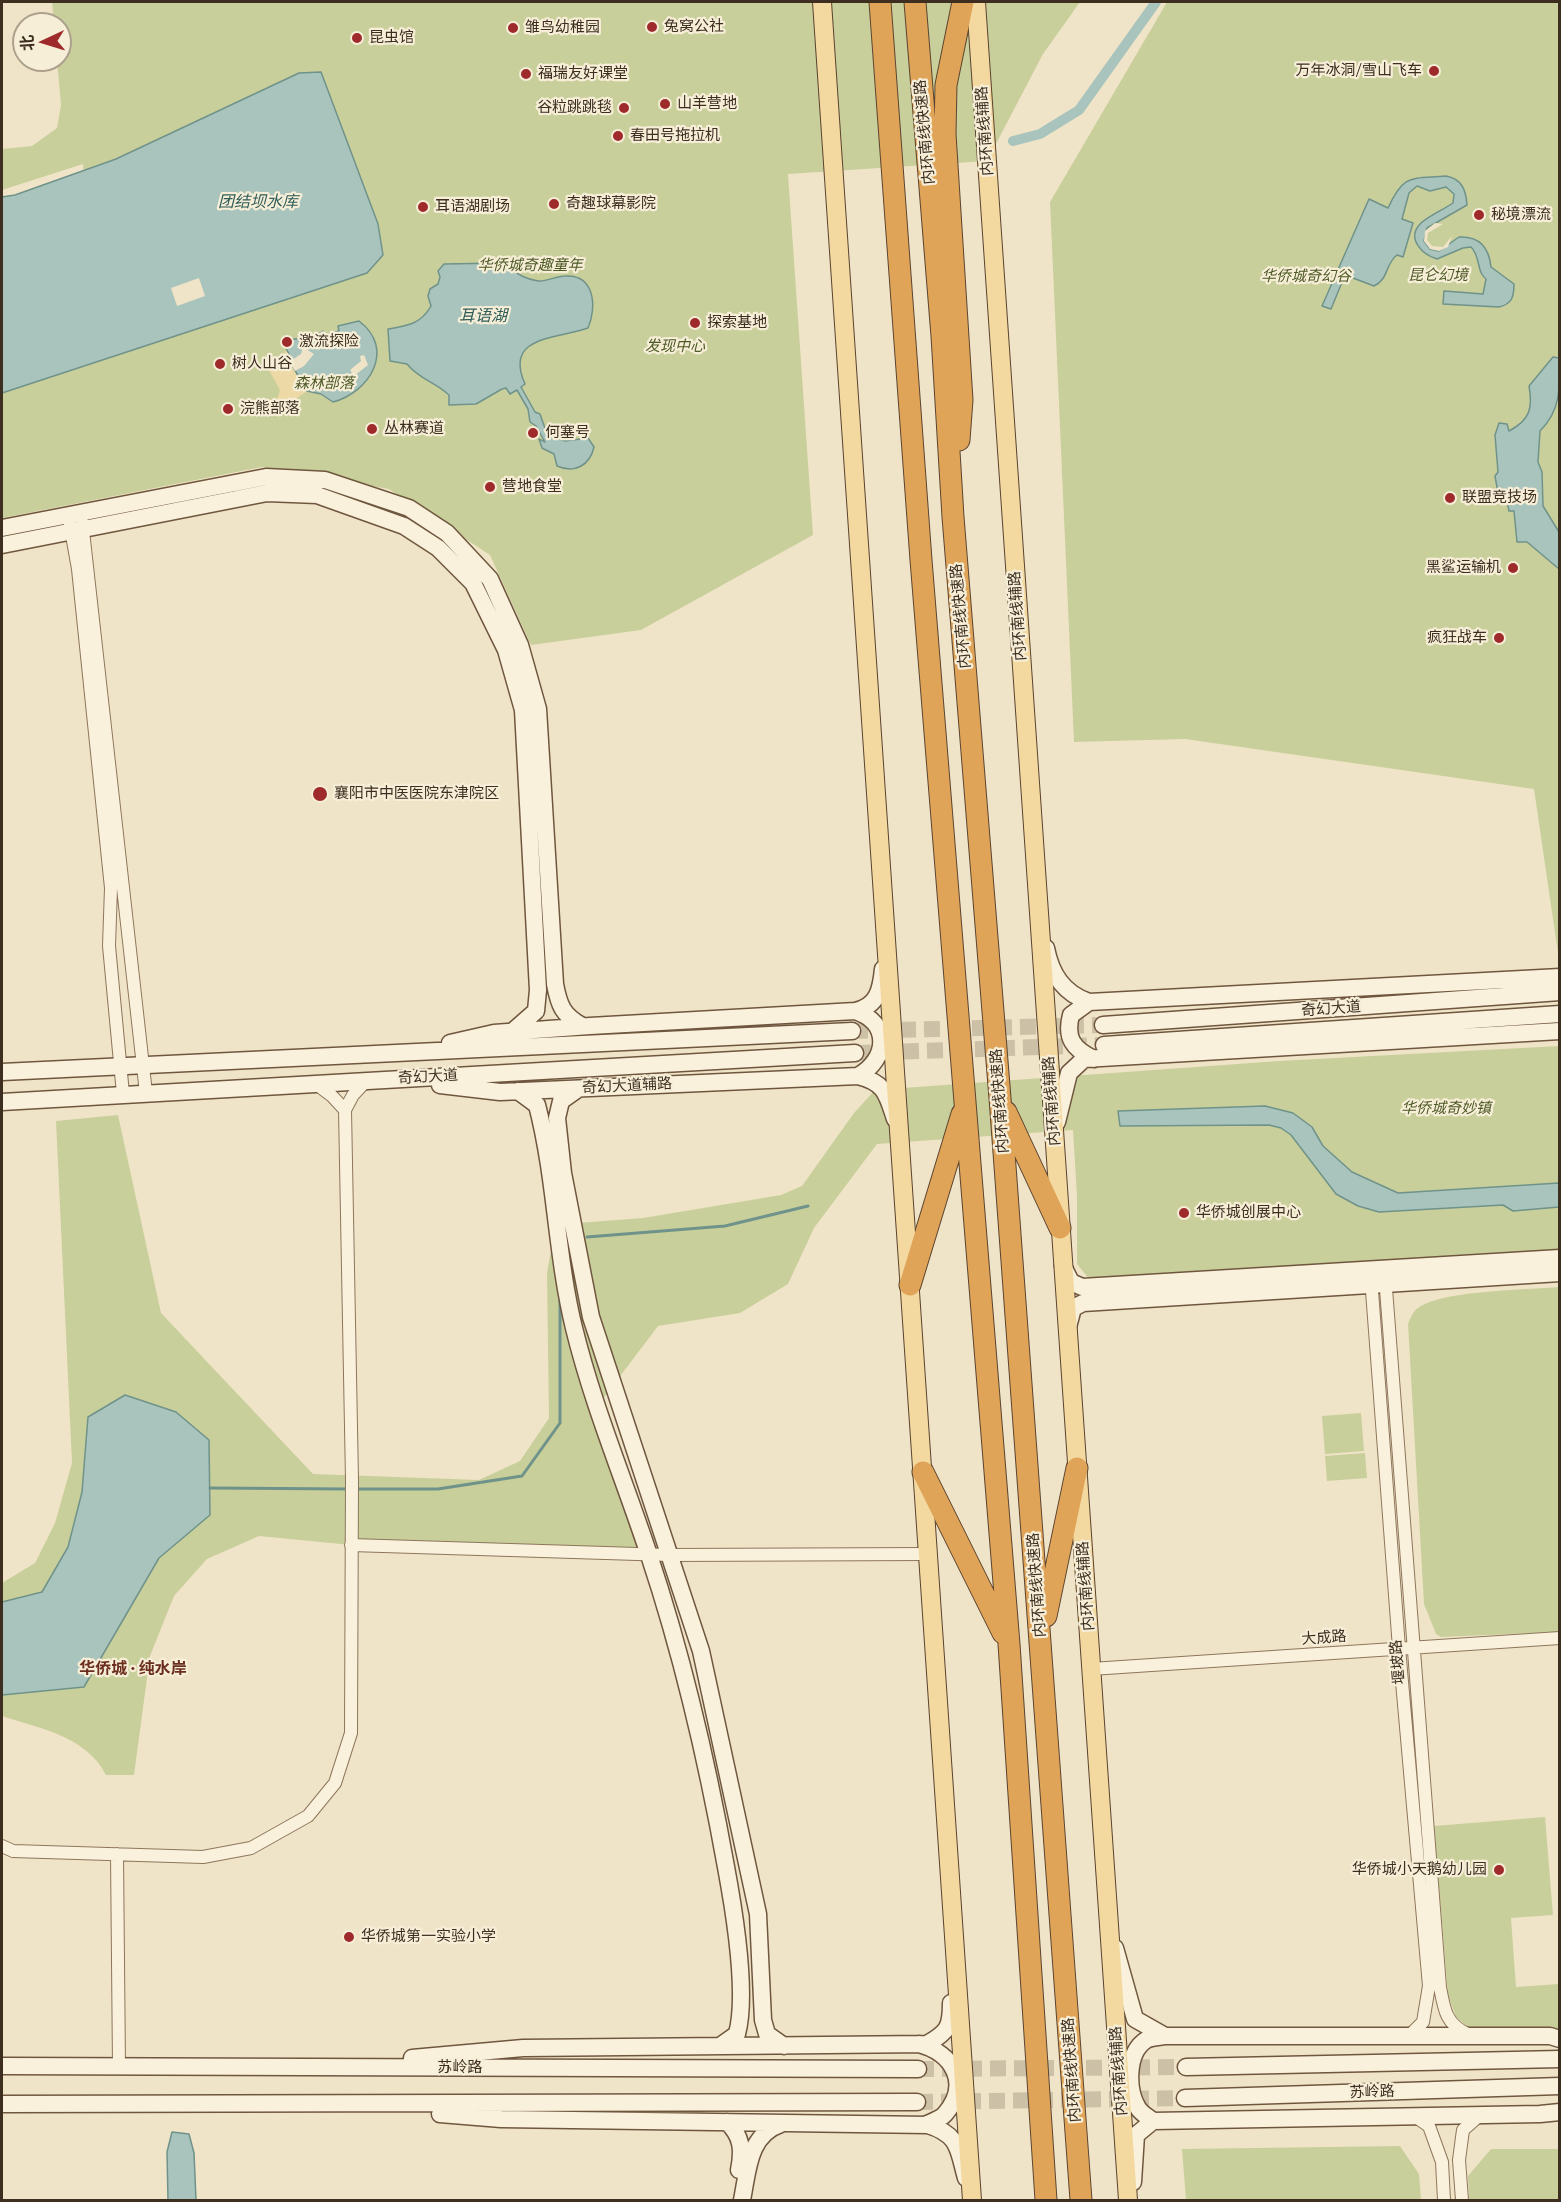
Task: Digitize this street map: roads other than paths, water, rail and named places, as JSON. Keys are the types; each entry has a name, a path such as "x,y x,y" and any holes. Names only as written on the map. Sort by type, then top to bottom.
{"highway":[{"path":"880,2 921,560 1009,1644 1046,2200"},
{"name":"内环南线快速路","path":"915,2 1082,2200"},
{"path":"953,517 962,400 945,134 946,85 963,2"},
{"path":"1000,1098 1060,1228"},
{"path":"910,1285 965,1102"},
{"path":"1041,1640 1077,1468"},
{"path":"923,1472 1009,1644"}],"main road":[{"path":"822,2 972,2200"},
{"path":"827,82 834,40 831,2"},
{"path":"963,2 981,80"},
{"name":"内环南线辅路","path":"976,2 1060,1228 1130,2200"},
{"path":"2,545 75,521 266,477 325,480 409,508 447,534 490,579 520,645 538,710 555,984 559,1005 566,1017 582,1026"},
{"path":"2,528 75,521 267,493 317,495 404,526 438,548 473,583 506,650 523,710 538,990 536,1011 512,1032"},
{"path":"1038,905 1049,964 1061,986 1079,999 1089,1002 1425,986 1559,977"},
{"path":"855,1011 874,1002 881,990 886,932"},
{"path":"1391,1005 1425,986"},
{"name":"奇幻大道","path":"1103,1025 1560,992"},
{"path":"1089,1002 1071,1015 1068,1028 1070,1039 1078,1051 1429,1040 1560,1031"},
{"path":"400,1054 512,1032 855,1011 868,1015 878,1028 882,1043 880,1054 872,1068 858,1076"},
{"name":"奇幻大道","path":"1099,1052 1560,1014"},
{"path":"1389,1027 1429,1040"},
{"name":"奇幻大道","path":"2,1072 852,1031"},
{"path":"1054,1141 1069,1073 1084,1059 1099,1052"},
{"name":"奇幻大道","path":"2,1102 855,1053"},
{"name":"奇幻大道辅路","path":"397,1079 500,1092 858,1076 871,1079 885,1089 899,1131"},
{"path":"578,1089 561,1101 557,1118 563,1173 588,1305 618,1404 702,1651 758,1914 764,2020 767,2034 784,2046"},
{"path":"518,1091 537,1105 573,1325 595,1408 649,1554 681,1657 716,1807 735,1916 740,2022 737,2034 720,2046"},
{"path":"1068,1328 1073,1308 1083,1303 1560,1257"},
{"path":"1063,1265 1071,1282 1082,1287 1378,1276 1560,1273"},
{"path":"315,2067 523,2048 927,2044 940,2036 951,2023 954,1924"},
{"path":"1109,1925 1135,2019 1165,2036"},
{"path":"1153,2121 1139,2109 1132,2092 1130,2071 1137,2051 1146,2040 1165,2036 1550,2037 1560,2039"},
{"path":"919,2044 933,2048 948,2058 957,2078 956,2093 945,2115 925,2125"},
{"name":"苏岭路","path":"1186,2067 1560,2059"},
{"name":"苏岭路","path":"2,2066 918,2069"},
{"name":"苏岭路","path":"1185,2098 1560,2086"},
{"path":"2,2103 317,2105 917,2102"},
{"path":"317,2105 501,2119 925,2125 945,2130 955,2139 972,2200"},
{"path":"1130,2200 1136,2135 1153,2121 1412,2115 1540,2115 1560,2112"},
{"path":"727,2122 737,2132 742,2144 732,2200"},
{"path":"742,2200 751,2153 757,2139 773,2127 785,2123"}],"street":[{"path":"75,521 79,581 111,888 109,946 123,1094"},
{"path":"75,521 146,1093"},
{"path":"2,1846 13,1851 203,1857 251,1848 308,1816 335,1783 351,1733 352,1480 345,1110 353,1095 367,1080"},
{"path":"316,1084 345,1110"},
{"name":"堰坡路","path":"1378,1276 1429,1986 1424,2022 1409,2036"},
{"path":"351,1545 669,1555 928,1554"},
{"name":"大成路","path":"1091,1669 1560,1638"},
{"name":"堰坡路","path":"1405,1647 1440,1987 1444,2008 1455,2028 1474,2037"},
{"path":"117,1854 119,2067"},
{"path":"1412,2115 1429,2127 1442,2162 1444,2200"},
{"path":"1462,2200 1459,2160 1463,2130 1480,2115"}],"water":[{"name":"团结坝水库","path":"321,72 378,224 383,255 367,273 2,393 2,197 15,195 116,159 299,73"},
{"path":"1446,176 1456,180 1462,186 1467,205 1427,228 1424,241 1430,249 1439,251 1459,237 1472,238 1482,244 1488,254 1491,267 1514,284 1513,296 1509,302 1499,307 1443,304 1444,291 1483,294 1486,279 1471,247 1437,259 1426,254 1418,246 1415,235 1420,224 1453,203 1454,194 1446,187 1430,191 1417,186 1409,193 1402,219 1413,223 1403,257 1397,255 1393,259 1385,275 1374,286 1345,275 1331,309 1322,306 1369,199 1388,208 1404,183 1416,178"},
{"name":"耳语湖","path":"500,263 523,276 538,281 562,276 575,277 583,280 591,293 593,302 588,328 537,342 527,348 521,356 520,368 525,384 521,387 535,412 540,414 547,434 565,441 588,438 594,447 589,459 576,468 557,466 554,454 542,448 539,439 545,442 536,426 530,422 528,409 517,390 510,394 506,388 502,389 476,404 449,405 449,395 443,390 417,374 407,364 390,361 388,329 413,323 423,317 431,306 428,296 430,289 438,284 440,277 438,271 444,264"},
{"path":"359,321 370,332 376,344 377,356 374,368 367,379 358,389 333,402 321,394 307,391 289,360 291,358 286,348 291,339 311,339 323,331 325,335 339,331 338,326"},
{"path":"1553,357 1559,358 1558,398 1552,415 1540,431 1538,462 1542,472 1543,506 1559,532 1559,569 1527,542 1517,542 1514,511 1509,511 1506,496 1498,493 1495,476 1498,472 1495,435 1499,423 1507,424 1509,431 1526,418 1531,401 1529,386"},
{"path":"1265,1106 1293,1113 1312,1127 1323,1146 1352,1172 1398,1193 1559,1183 1559,1207 1513,1211 1503,1205 1379,1212 1358,1206 1336,1194 1291,1135 1281,1128 1269,1125 1120,1126 1118,1111"},
{"path":"125,1395 176,1412 209,1440 210,1515 159,1558 84,1687 2,1695 2,1602 42,1592 68,1547 82,1492 88,1417"},
{"path":"172,2132 189,2134 194,2153 196,2200 168,2200 167,2152"}],"waterway":[{"path":"1013,141 1040,134 1079,110 1156,2"},
{"path":"587,1237 725,1226 808,1206"},
{"path":"355,1489 438,1489 522,1476 560,1423 560,1297"},
{"path":"210,1488 349,1489"}],"tunnel":[{"path":"852,1031 1103,1025"},
{"path":"855,1053 1104,1045"},
{"path":"918,2069 1186,2067"},
{"path":"917,2102 1185,2098"}],"place":[{"name":"兔窝公社","path":"652,27"},
{"name":"雏鸟幼稚园","path":"513,28"},
{"name":"昆虫馆","path":"357,38"},
{"name":"万年冰洞/雪山飞车","path":"1434,71"},
{"name":"福瑞友好课堂","path":"526,74"},
{"name":"山羊营地","path":"665,104"},
{"name":"谷粒跳跳毯","path":"624,108"},
{"name":"春田号拖拉机","path":"618,136"},
{"name":"奇趣球幕影院","path":"554,204"},
{"name":"耳语湖剧场","path":"423,207"},
{"name":"秘境漂流","path":"1479,215"},
{"name":"探索基地","path":"695,323"},
{"name":"激流探险","path":"287,342"},
{"name":"树人山谷","path":"220,364"},
{"name":"浣熊部落","path":"228,409"},
{"name":"丛林赛道","path":"372,429"},
{"name":"何塞号","path":"533,433"},
{"name":"营地食堂","path":"490,487"},
{"name":"联盟竞技场","path":"1450,498"},
{"name":"黑鲨运输机","path":"1513,568"},
{"name":"疯狂战车","path":"1499,638"},
{"name":"襄阳市中医医院东津院区","path":"320,794"},
{"name":"华侨城创展中心","path":"1184,1213"},
{"name":"华侨城小天鹅幼儿园","path":"1499,1870"},
{"name":"华侨城第一实验小学","path":"349,1937"}],"district":[{"name":"华侨城 · 纯水岸","path":"133,1669"}],"park label":[{"name":"华侨城奇趣童年","path":"530,266"},
{"name":"昆仑幻境","path":"1438,276"},
{"name":"华侨城奇幻谷","path":"1306,277"},
{"name":"发现中心","path":"675,347"},
{"name":"森林部落","path":"324,384"},
{"name":"华侨城奇妙镇","path":"1446,1109"}]}
